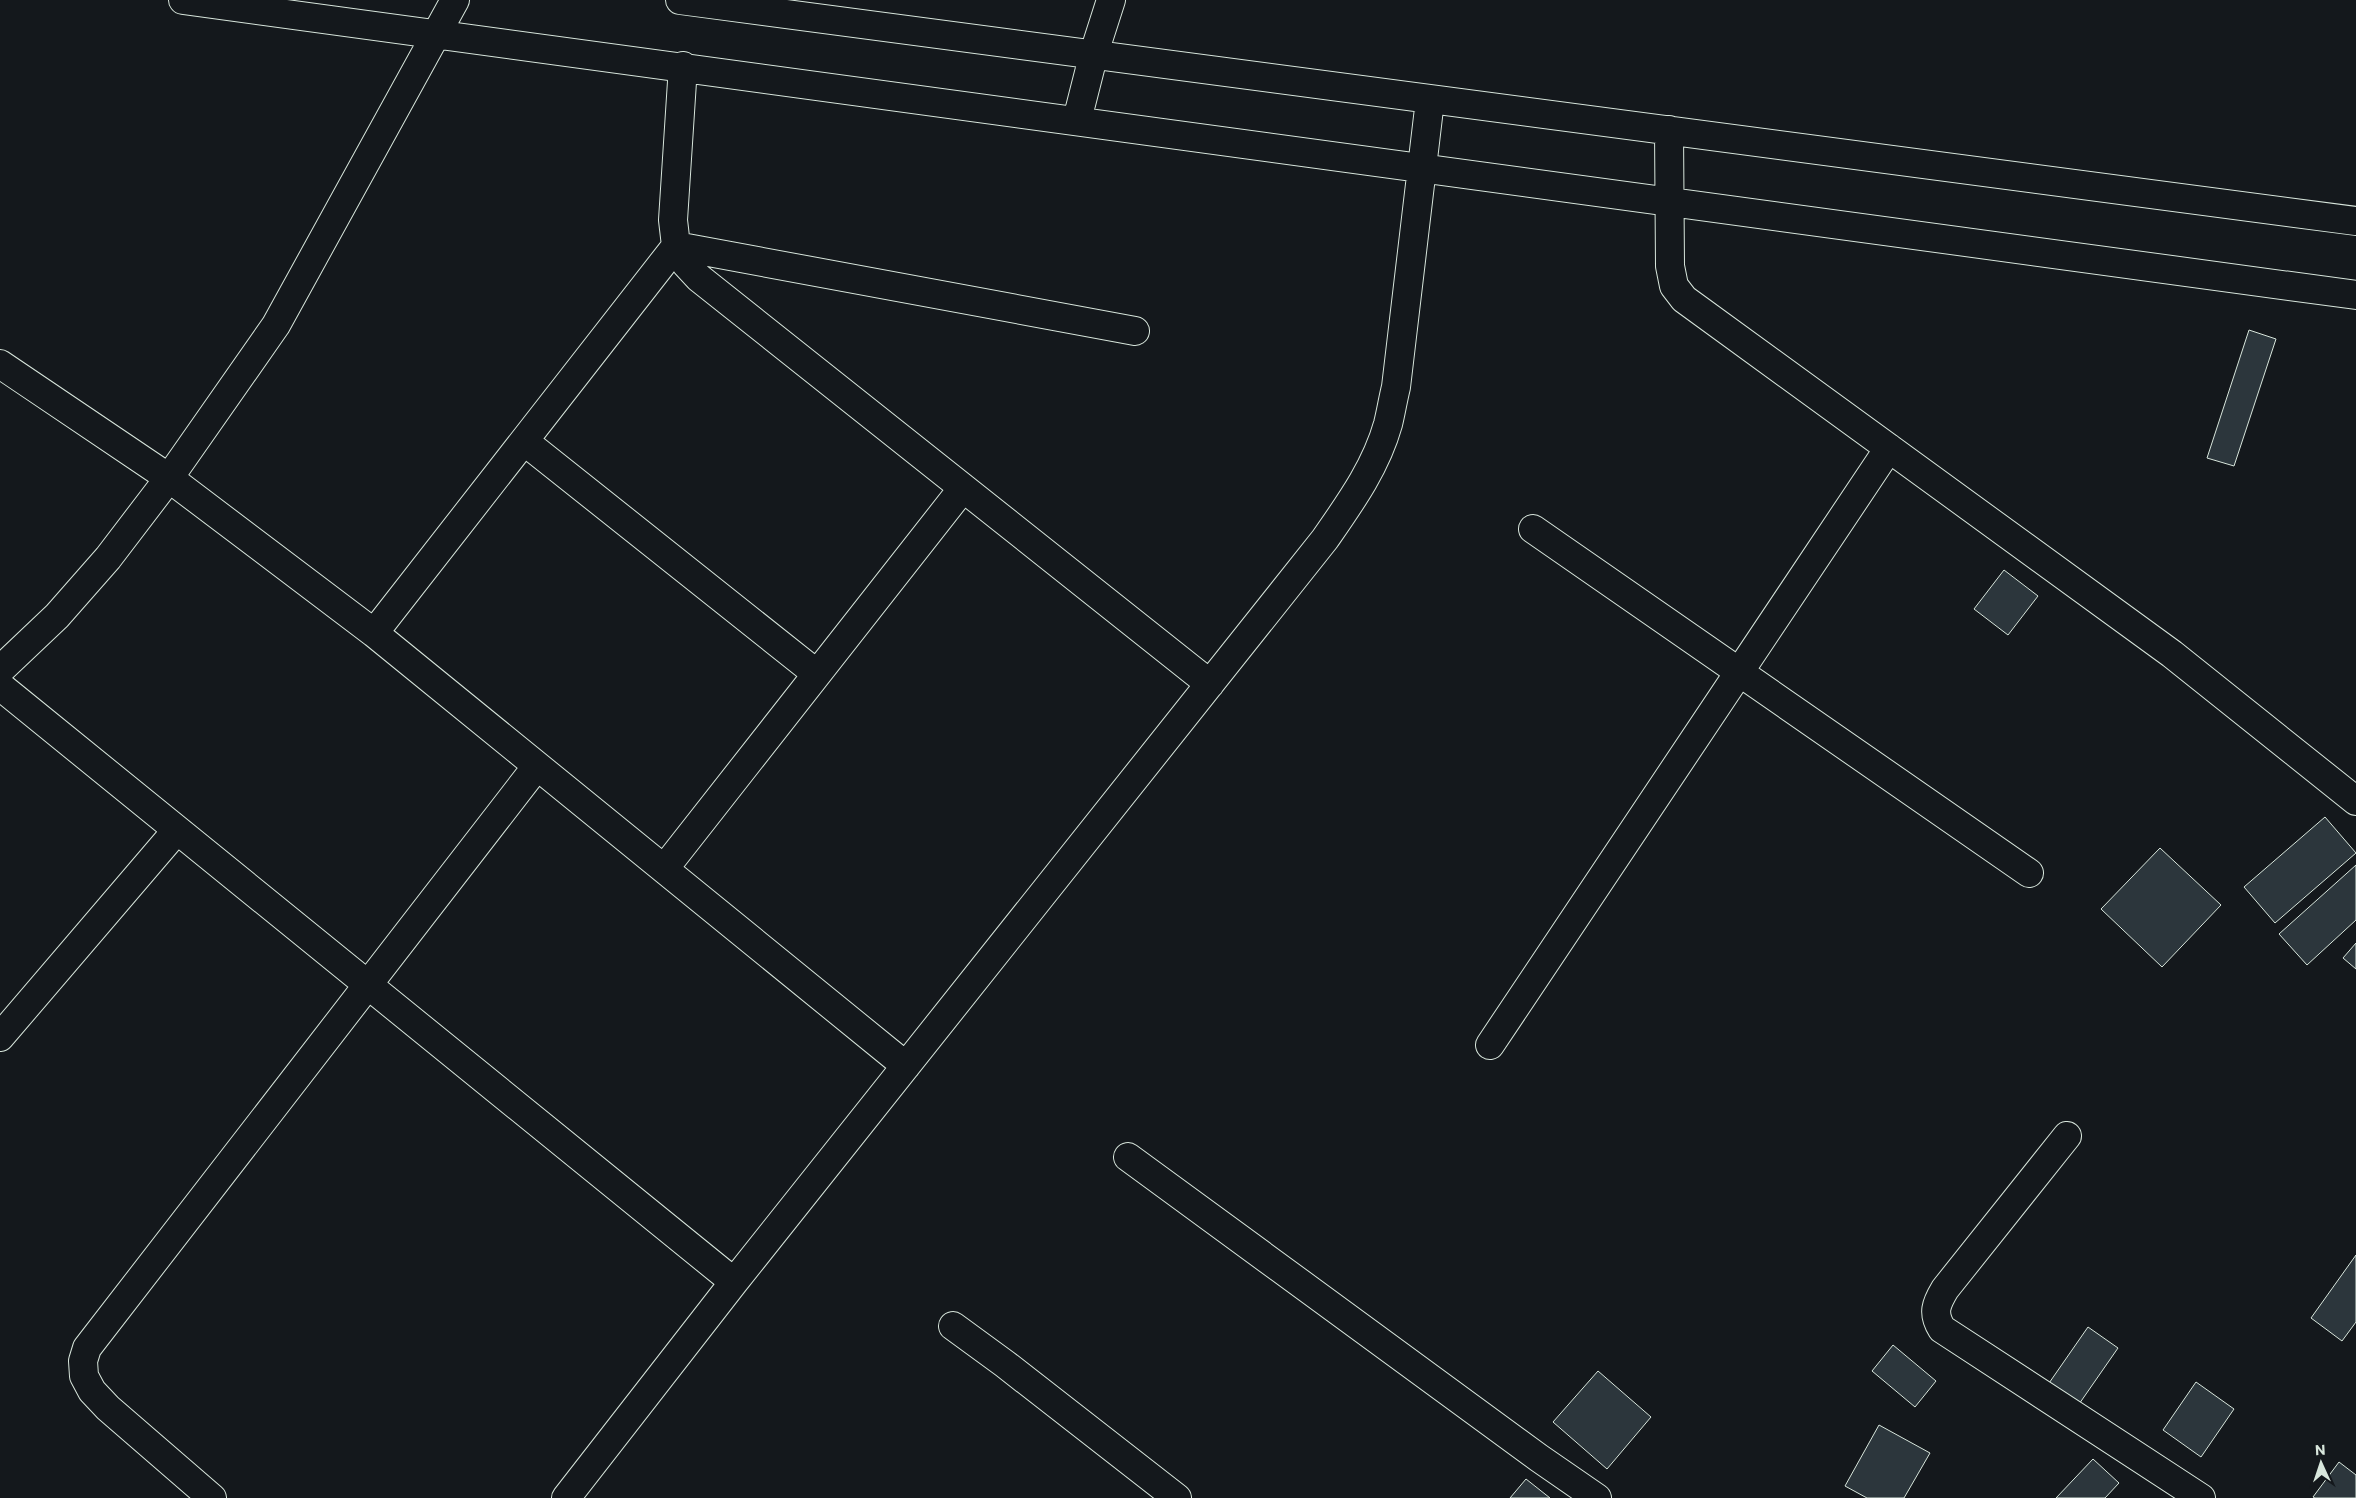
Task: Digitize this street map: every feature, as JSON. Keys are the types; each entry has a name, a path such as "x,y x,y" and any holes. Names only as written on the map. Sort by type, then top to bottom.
{"street":[{"path":"183,0 683,66 1422,169 2356,295"},
{"path":"0,670 56,616 102,565 169,478 276,326 455,0"},
{"path":"680,0 1094,53 1430,100 2356,222"},
{"path":"1077,120 1094,53 1111,0"},
{"path":"683,66 673,220 676,246 686,264 699,278 1210,684"},
{"path":"566,1498 734,1282 1325,539 1357,492 1375,456 1387,425 1396,387 1430,100"},
{"path":"1669,130 1670,266 1674,286 1684,300 2172,654 2356,801"},
{"path":"676,246 1136,331"},
{"path":"374,633 676,246"},
{"path":"0,364 169,478 374,633 906,1066"},
{"path":"524,441 817,674"},
{"path":"1490,1045 1889,448"},
{"path":"664,869 963,488"},
{"path":"1533,529 2029,873"},
{"path":"0,686 734,1282"},
{"path":"212,1498 108,1408 92,1391 84,1376 83,1361 87,1348 537,766"},
{"path":"0,1038 177,830"},
{"path":"2067,1136 1946,1289 1937,1302 1934,1311 1937,1320 1942,1329 2201,1498"},
{"path":"1128,1157 1530,1452 1597,1498"},
{"path":"953,1326 1005,1364 1177,1498"}],"building":[{"path":"2249,330 2276,339 2234,466 2207,458"},
{"path":"2004,570 2038,596 2008,635 1974,609"},
{"path":"2325,817 2356,853 2275,923 2244,887"},
{"path":"2160,848 2221,905 2162,967 2101,909"},
{"path":"2356,865 2356,920 2307,965 2279,934"},
{"path":"2356,943 2356,969 2343,958"},
{"path":"2356,1255 2356,1322 2342,1341 2311,1318"},
{"path":"2088,1327 2118,1348 2077,1407 2047,1386"},
{"path":"1893,1345 1936,1381 1915,1407 1872,1371"},
{"path":"1598,1371 1651,1417 1607,1469 1553,1422"},
{"path":"2196,1382 2234,1409 2201,1457 2163,1430"},
{"path":"1879,1425 1930,1453 1904,1498 1867,1498 1845,1486"},
{"path":"2093,1459 2119,1483 2105,1498 2056,1498"},
{"path":"2339,1462 2356,1475 2356,1498 2313,1497"},
{"path":"1526,1479 1550,1498 1510,1498"}]}
